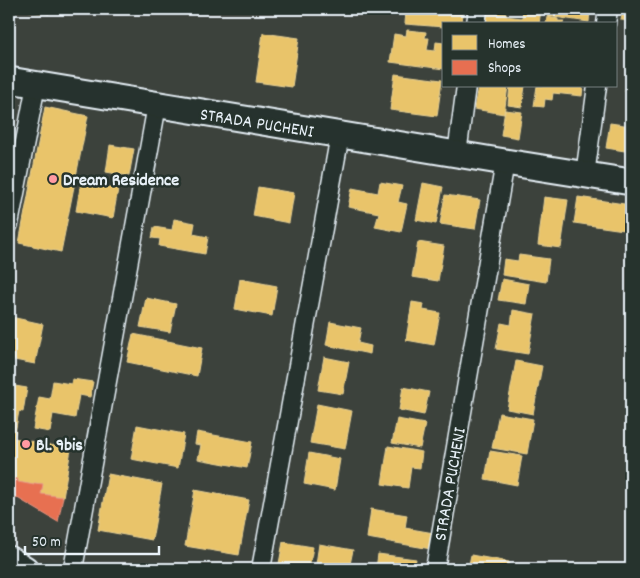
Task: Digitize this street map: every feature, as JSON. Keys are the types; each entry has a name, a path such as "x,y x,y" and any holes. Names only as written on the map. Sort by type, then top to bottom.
{"street":[{"path":"476,22 478,9"},
{"path":"606,22 608,9"},
{"name":"STRADA PUCHENI","path":"9,80 631,182"},
{"path":"9,224 36,85"},
{"path":"457,154 466,88"},
{"path":"585,175 597,88"},
{"path":"74,569 158,105"},
{"path":"261,569 340,135"},
{"name":"STRADA PUCHENI","path":"435,569 505,162"},
{"path":"9,559 25,569"}],"building: Homes":[{"path":"19,9 50,9 49,14"},
{"path":"406,9 463,11 462,22 442,22 442,27 405,24"},
{"path":"523,9 541,9 539,22 485,22 487,11 522,18"},
{"path":"548,9 590,9 589,22 547,16"},
{"path":"623,9 631,9 631,21 621,20"},
{"path":"547,17 564,21 564,22 546,22"},
{"path":"407,30 426,32 425,38 429,38 427,50 435,51 436,42 442,43 442,69 390,62 394,34 406,36"},
{"path":"263,33 299,38 292,87 256,82"},
{"path":"629,63 631,63 631,93 625,92"},
{"path":"395,74 442,80 437,116 390,110"},
{"path":"478,88 508,88 504,114 474,109"},
{"path":"510,88 525,88 522,107 508,105"},
{"path":"537,88 583,88 582,96 553,93 552,100 545,99 544,107 534,106"},
{"name":"Dream Residence","path":"45,107 88,116 61,252 19,243"},
{"path":"505,110 522,112 518,138 501,135"},
{"path":"610,123 631,126 631,152 606,148"},
{"path":"110,145 134,149 129,176 106,172"},
{"path":"81,182 118,189 113,218 76,211"},
{"path":"380,182 402,186 398,202 407,204 401,232 375,227 379,213 348,207 352,188 378,193"},
{"path":"423,183 443,187 436,224 416,220"},
{"path":"258,187 294,193 289,223 253,216"},
{"path":"445,195 480,200 475,229 440,224"},
{"path":"544,197 568,200 561,248 538,245"},
{"path":"578,197 631,205 631,231 574,223"},
{"path":"174,219 195,223 193,234 208,237 205,254 159,246 160,239 152,238 154,227 172,230"},
{"path":"418,242 444,246 438,281 412,277"},
{"path":"519,255 549,259 546,282 502,275 504,259 518,261"},
{"path":"240,279 277,286 272,316 235,309"},
{"path":"502,279 529,284 526,304 498,300"},
{"path":"146,298 176,304 170,332 140,327"},
{"path":"412,302 424,304 423,310 440,313 434,345 406,340"},
{"path":"513,310 535,314 528,354 496,349 501,323 511,325"},
{"path":"11,317 43,324 35,364 9,359"},
{"path":"330,322 361,328 358,343 371,346 370,354 326,345"},
{"path":"133,334 202,348 197,376 127,362"},
{"path":"324,357 349,362 343,394 318,390"},
{"path":"516,361 542,366 533,414 507,409"},
{"path":"72,379 93,382 90,397 79,395 75,418 53,414 50,432 33,429 39,397 50,399 53,381 71,384"},
{"name":"Bl. 9bis","path":"9,385 27,388 23,412 19,411 14,438 71,449 63,497 41,494 43,484 34,483 34,485 9,478"},
{"path":"403,387 429,392 424,415 399,410"},
{"path":"317,404 352,411 345,449 310,443"},
{"path":"499,413 533,419 527,454 492,448"},
{"path":"397,419 425,424 420,448 392,443"},
{"path":"137,425 184,434 178,468 131,459"},
{"path":"197,432 252,442 247,468 198,459 201,445 195,444"},
{"path":"388,446 422,452 420,468 411,467 408,488 382,484"},
{"path":"490,451 522,456 517,485 485,479"},
{"path":"309,453 340,459 335,490 304,484"},
{"path":"108,474 162,484 152,540 98,530"},
{"path":"195,490 249,500 239,555 185,546"},
{"path":"371,509 407,515 405,528 434,533 431,549 367,538"},
{"path":"283,542 313,547 309,569 278,569"},
{"path":"319,544 353,550 349,569 331,569 331,567 316,564"},
{"path":"378,554 416,559 414,569 376,569"},
{"path":"471,555 509,562 508,569 468,569"}],"building: Shops":[{"path":"9,478 34,485 34,483 43,484 41,494 63,497 58,522 9,493"}],"place":[{"name":"Dream Residence","path":"53,179"},
{"name":"Bl. 9bis","path":"26,444"}]}
